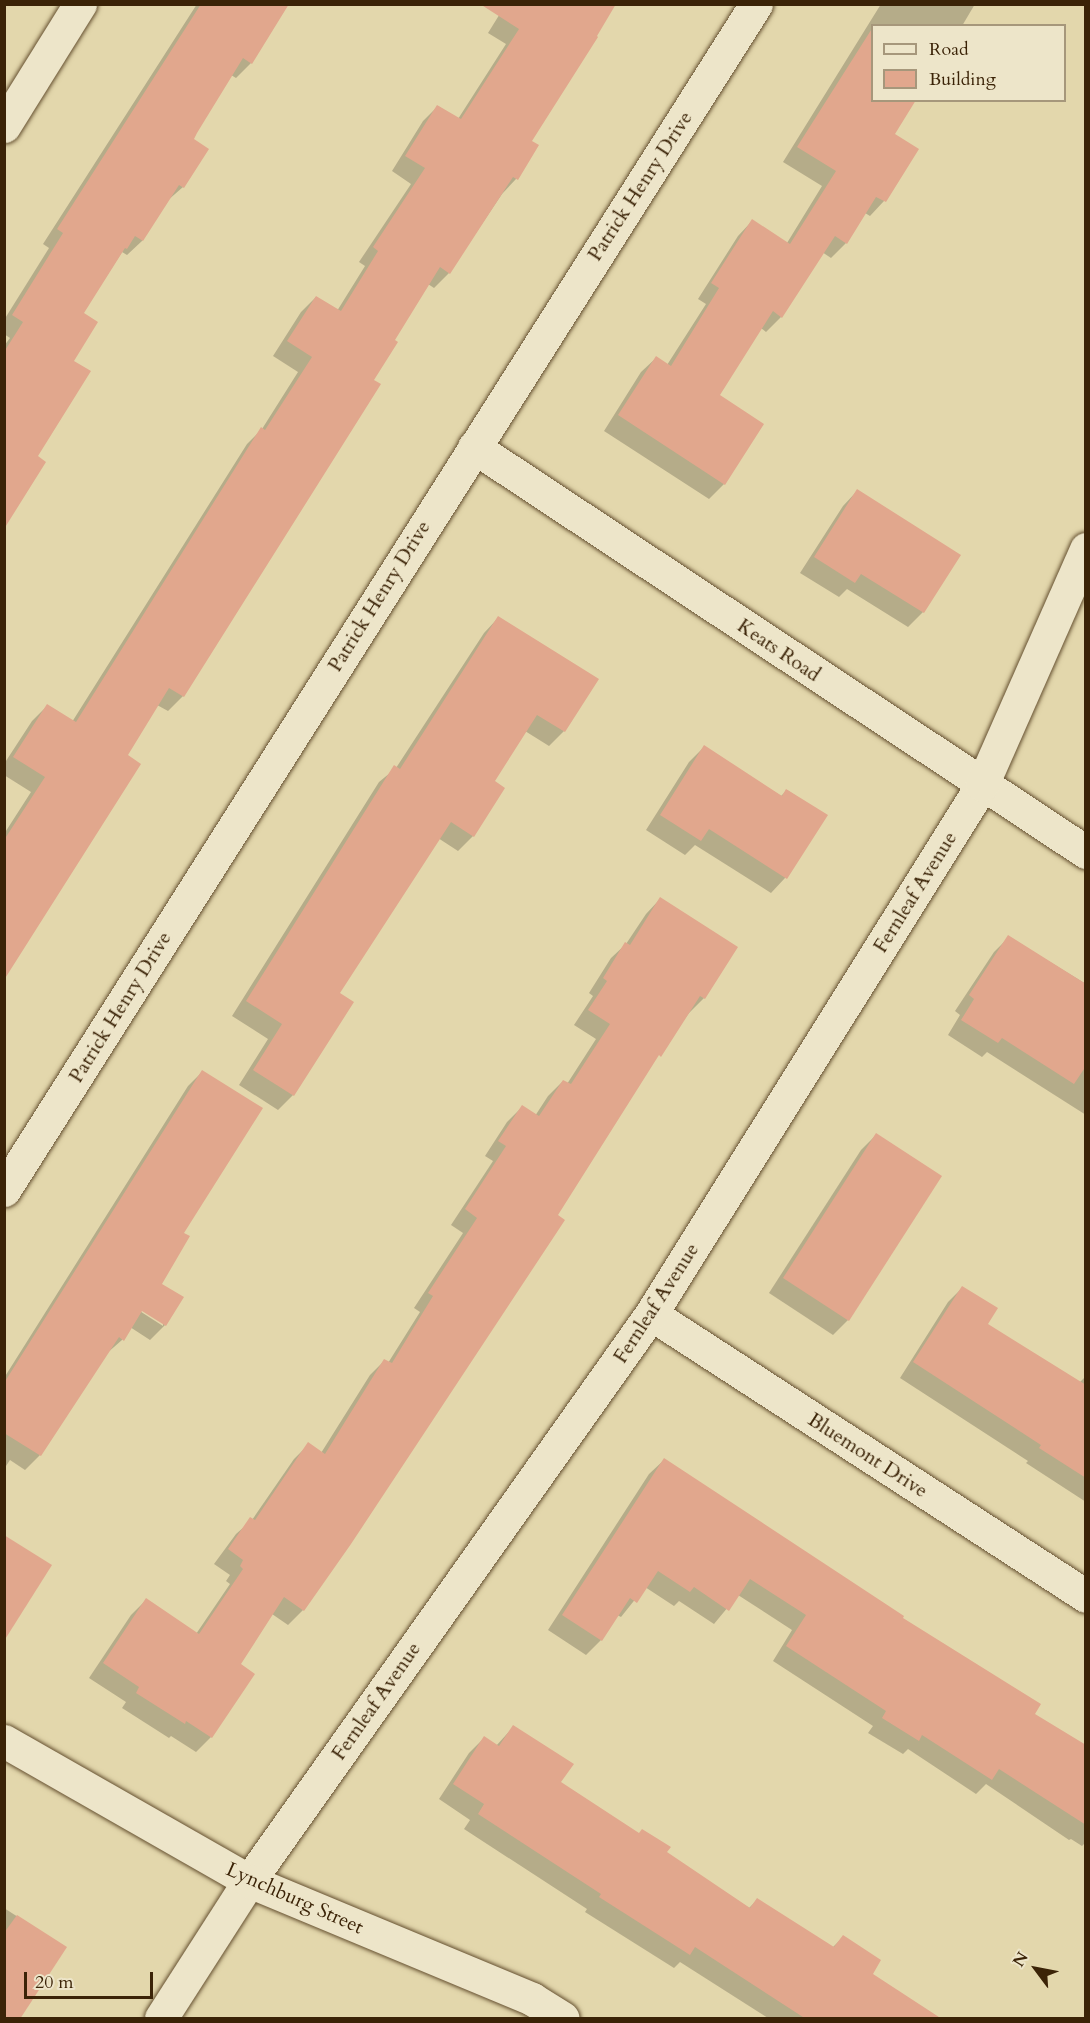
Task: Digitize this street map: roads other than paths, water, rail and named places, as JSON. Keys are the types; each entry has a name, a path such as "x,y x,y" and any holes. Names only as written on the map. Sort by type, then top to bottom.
{"street":[{"path":"4,126 80,4"},
{"name":"Patrick Henry Drive","path":"4,1190 756,4"},
{"name":"Keats Road","path":"474,447 1086,852"},
{"name":"Fernleaf Avenue","path":"161,2019 249,1881 651,1314 982,785 1086,549"},
{"name":"Bluemont Drive","path":"651,1314 1086,1596"},
{"name":"Lynchburg Street","path":"4,1741 249,1881 532,1999 562,2019"}]}
